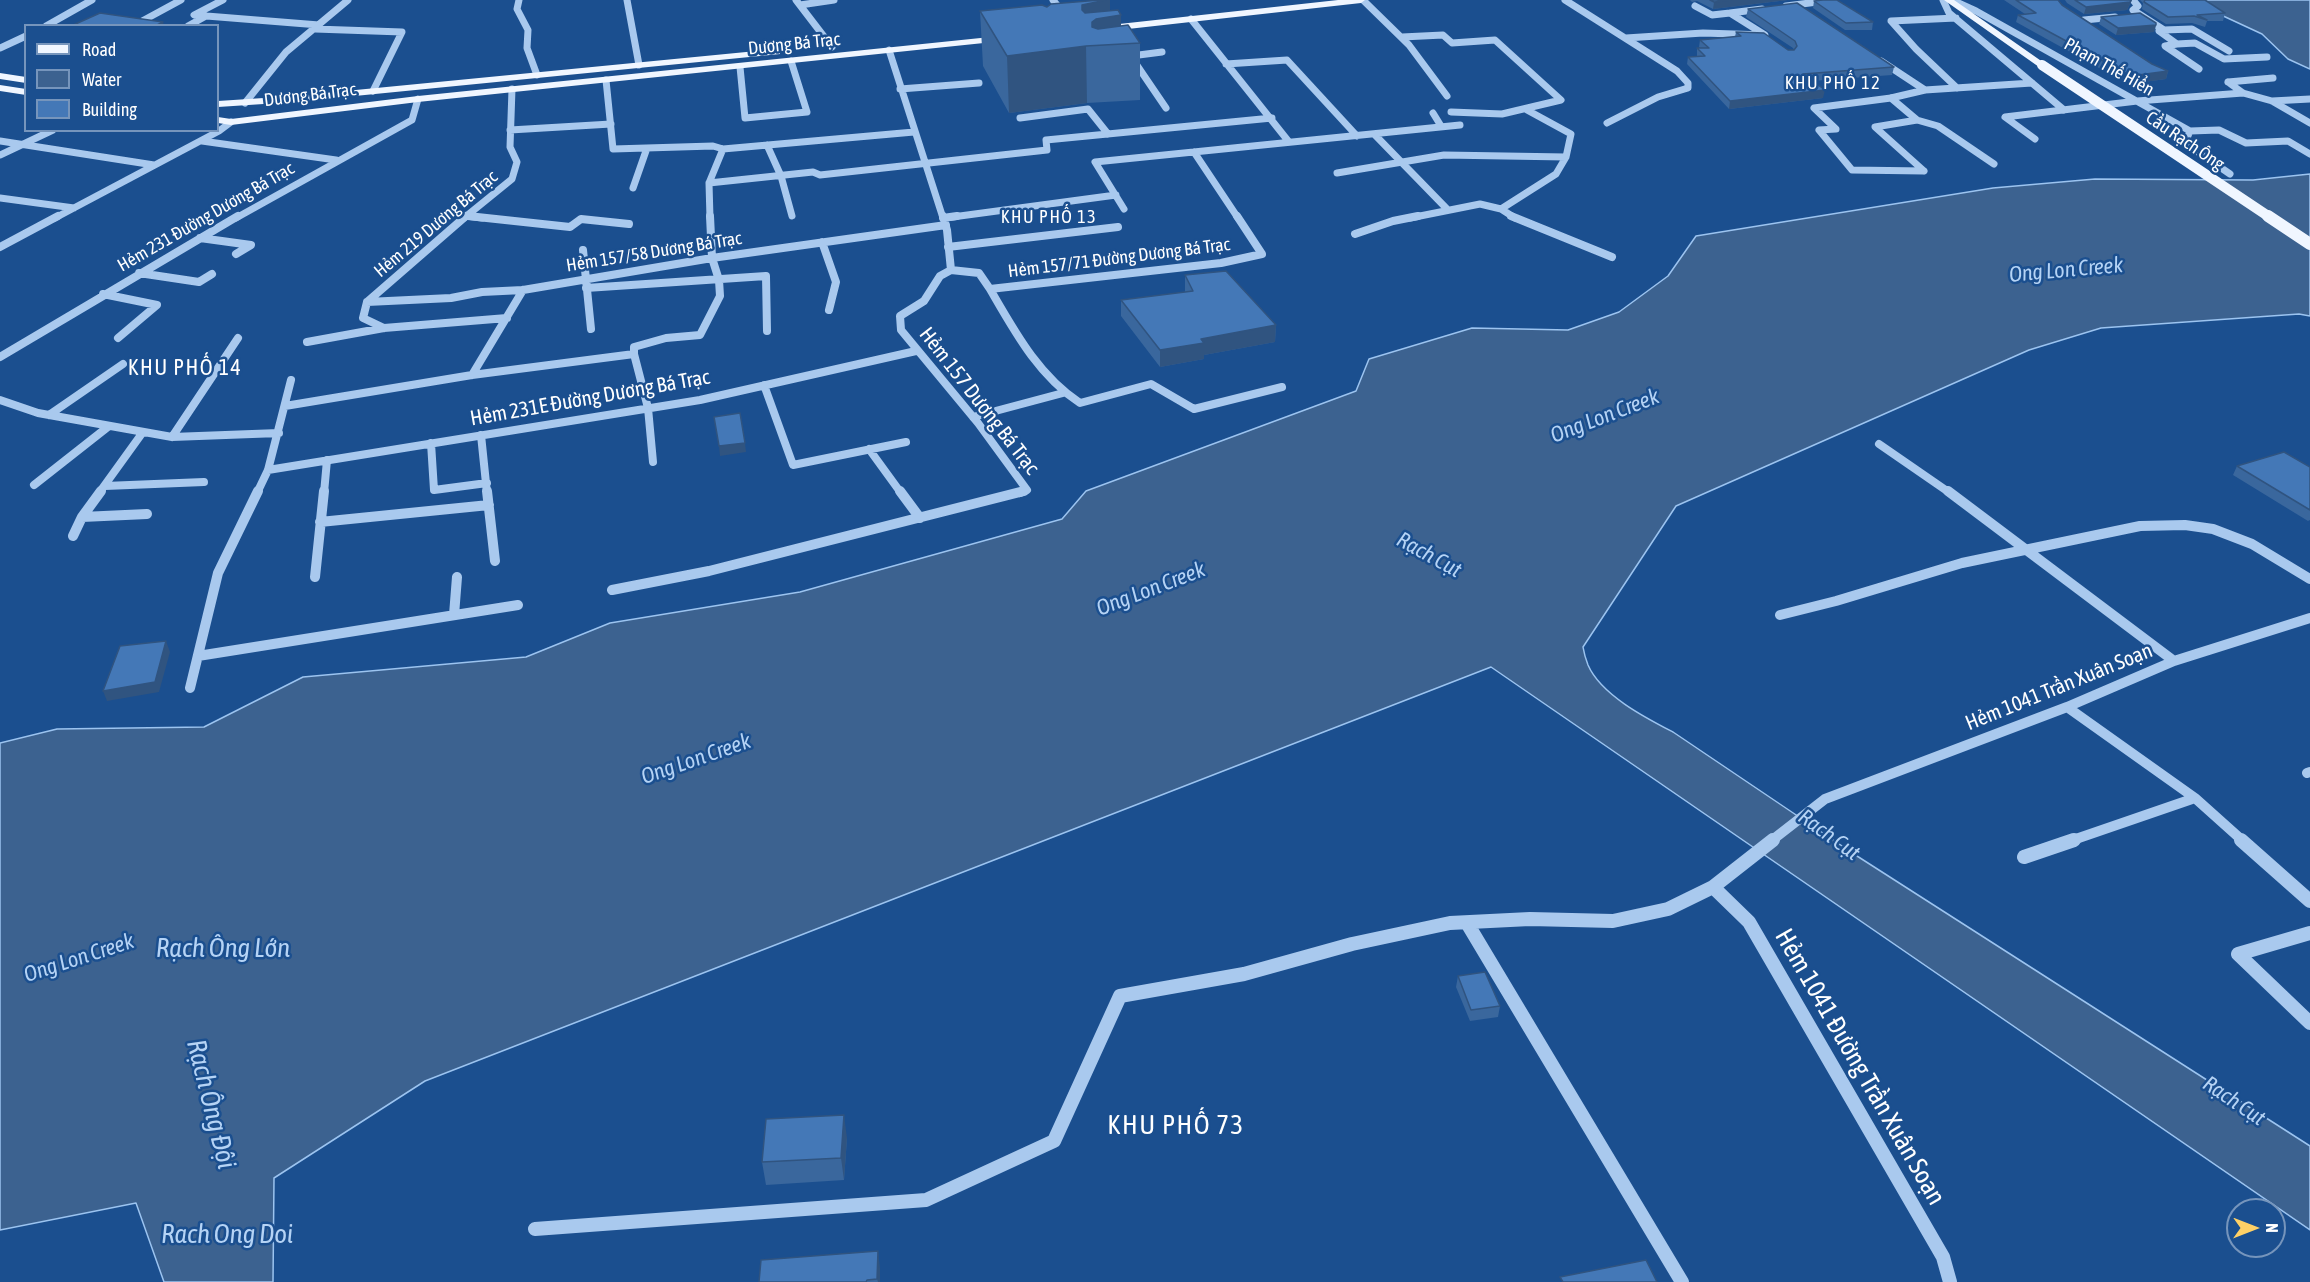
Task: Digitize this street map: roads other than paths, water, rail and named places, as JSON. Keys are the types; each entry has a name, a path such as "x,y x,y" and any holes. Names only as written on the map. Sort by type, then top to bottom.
{"main road":[{"path":"1107,19 1291,0"},
{"path":"1101,29 1362,0"},
{"name":"Phạm Thế Hiển","path":"1950,0 2042,65"},
{"path":"1060,23 1071,22"},
{"name":"Dương Bá Trạc","path":"219,104 639,64 767,58 832,46 1003,29"},
{"name":"Dương Bá Trạc","path":"219,120 231,122 418,99 740,67 767,58 791,61 1013,38"},
{"name":"Cầu Rạch Ông","path":"2042,65 2310,244"},
{"path":"0,76 24,80"},
{"path":"0,88 24,92"},
{"path":"231,122 244,103"}],"street":[{"path":"50,24 92,0"},
{"path":"176,0 181,0"},
{"path":"137,24 181,0"},
{"path":"223,0 194,15 317,27 402,32 373,91"},
{"path":"244,103 286,52 348,0"},
{"path":"519,0 517,9 528,30 527,48 537,75"},
{"path":"627,0 639,64"},
{"path":"798,2 834,0"},
{"path":"1053,0 1071,22"},
{"path":"1362,0 1402,37 1433,72 1447,96"},
{"path":"1565,0 1677,71 1688,83 1688,88 1658,97 1607,123"},
{"path":"1695,6 1712,15 1834,0 1843,5"},
{"path":"1943,0 1945,8 2064,111"},
{"name":"Phạm Thế Hiển","path":"1950,0 1976,11 2190,131"},
{"path":"2133,0 2138,6 2133,10 2164,30"},
{"path":"798,2 832,46"},
{"path":"1796,4 1806,11"},
{"path":"1730,13 1774,41"},
{"path":"2084,20 2139,14"},
{"path":"2077,15 2092,25"},
{"path":"192,24 206,16"},
{"path":"1956,18 1891,21 1916,49 1957,88"},
{"path":"1191,19 1289,142"},
{"path":"1112,28 1118,37"},
{"path":"2177,44 2159,31 2192,29 2229,51"},
{"path":"1626,38 1703,33 1765,36"},
{"path":"1402,37 1443,35 1452,43 1495,40 1561,100 1527,110 1502,114 1451,112"},
{"path":"0,48 24,37"},
{"path":"2199,69 2165,46 2195,43 2224,59 2266,57"},
{"path":"1124,46 1166,108"},
{"path":"889,50 944,222 951,270"},
{"path":"1122,60 1162,52"},
{"path":"1876,57 1925,90"},
{"path":"1226,64 1287,60 1357,136"},
{"path":"740,67 745,118 807,112 791,61"},
{"path":"1132,76 1143,74"},
{"path":"2272,78 2228,82 2243,93 2272,102 2308,121"},
{"path":"606,80 613,149 713,146 723,149 914,132"},
{"path":"900,89 980,83"},
{"path":"1917,120 1875,127 1924,171 1852,170 1819,130 1836,129 1814,108 1891,98 1925,90 2032,83"},
{"name":"Hẻm 219 Dương Bá Trạc","path":"384,328 363,318 367,302 431,244 512,179 517,162 510,147 512,89"},
{"path":"2035,140 2005,117 2137,101 2243,93"},
{"path":"1891,98 1917,120 1938,126 1994,164"},
{"name":"Hẻm 231 Đường Dương Bá Trạc","path":"0,357 139,273 336,160 412,120 418,99"},
{"path":"2272,102 2310,99"},
{"path":"1020,118 1088,109 1108,134"},
{"path":"1501,209 1556,174 1566,157 1571,134 1527,110"},
{"path":"1433,112 1441,126"},
{"path":"709,183 813,172 820,175 1047,150 1046,140 1272,118"},
{"name":"Dương Bá Trạc","path":"219,130 231,122"},
{"path":"510,130 611,124"},
{"path":"1124,209 1095,162 1460,125"},
{"path":"2230,174 2185,143 2190,131 2219,130 2246,143 2288,141 2310,154"},
{"path":"0,155 48,132"},
{"name":"Dương Bá Trạc","path":"0,248 216,132"},
{"path":"1375,135 1448,210"},
{"path":"0,141 154,165"},
{"path":"202,141 336,160"},
{"path":"767,145 781,176 792,216"},
{"path":"633,188 647,148"},
{"path":"653,462 648,408 634,347 666,338 700,335 720,296 719,280 712,258 709,183 723,149"},
{"name":"Hẻm 157/71 Đường Dương Bá Trạc","path":"951,270 979,273 990,289 1221,263 1262,254 1194,152"},
{"path":"1337,173 1444,155 1566,157"},
{"name":"Hẻm 157/58 Dương Bá Trạc","path":"367,302 451,298 482,292 523,290 584,278 1116,195"},
{"path":"0,198 74,208"},
{"path":"1355,234 1393,221 1480,204 1501,209 1508,215 1612,257"},
{"path":"466,216 570,227 581,219 629,224"},
{"path":"948,246 1119,227"},
{"path":"200,238 250,245 236,254"},
{"path":"822,242 836,282 829,310"},
{"path":"583,249 584,278 591,329"},
{"name":"Hẻm 157 Dương Bá Trạc","path":"612,590 709,571 1011,496 1027,490 973,417 916,351 901,330 900,316 924,300 940,276 951,270"},
{"path":"139,273 199,282 212,274"},
{"path":"586,288 766,276 767,331"},
{"path":"990,289 1021,343 1063,393 1080,403 1151,384 1194,409 1282,387"},
{"path":"472,375 523,290"},
{"path":"103,294 157,305 118,338"},
{"path":"307,342 384,328 507,318"},
{"path":"172,437 238,338"},
{"name":"Hẻm 231E Đường Dương Bá Trạc","path":"268,470 648,408 916,351"},
{"path":"285,406 472,375 634,354"},
{"path":"49,415 123,364"},
{"path":"190,688 218,573 268,470 291,380"},
{"path":"764,385 793,465 906,442"},
{"path":"973,417 1063,393"},
{"path":"0,400 49,415 172,437 279,434"},
{"path":"34,485 109,426"},
{"path":"73,536 82,517 143,432"},
{"path":"481,435 495,561"},
{"path":"431,443 434,490 487,483"},
{"path":"1879,444 2030,549 2174,660"},
{"path":"869,449 920,518"},
{"path":"315,577 327,460"},
{"path":"105,486 204,482"},
{"path":"320,522 387,513 422,514 489,505"},
{"path":"82,517 147,514"},
{"path":"1780,615 1836,601 1962,563 2140,526 2185,525 2213,529 2252,544 2310,579"},
{"path":"454,615 457,577"},
{"path":"198,656 518,605"},
{"name":"Hẻm 1041 Trần Xuân Soạn","path":"535,1229 926,1200 1054,1141 1120,996 1244,974 1352,944 1450,923 1530,919 1613,921 1668,909 1713,887 1825,799 2067,706 2174,660 2310,618"},
{"path":"2067,706 2195,798 2310,901"},
{"path":"2024,857 2195,798"},
{"name":"Hẻm 1041 Đường Trần Xuân Soạn","path":"1713,887 1749,922 1943,1257 1950,1282"},
{"path":"1467,922 1682,1282"},
{"path":"2310,933 2238,954 2310,1023"}],"water":[{"path":"2203,0 2310,0 2310,69 2288,59 2262,34 2206,8"},
{"name":"Rạch Ông Lớn","path":"2310,174 2310,316 2299,314 2101,328 2029,350 1676,506 1583,647 1594,676 1613,696 1673,732 1857,856 2310,1146 2310,1230 2286,1214 2286,1198 2263,1198 1491,667 425,1081 274,1178 273,1282 164,1282 136,1203 0,1230 0,743 57,729 204,727 303,677 526,657 610,623 800,592 1062,519 1086,491 1356,391 1369,359 1472,328 1568,330 1619,312 1668,276 1696,236 1993,188 2095,179 2253,180"}],"district":[{"name":"KHU PHỐ 12","path":"1833,83"},
{"name":"KHU PHỐ 13","path":"1049,217"},
{"name":"KHU PHỐ 14","path":"185,368"},
{"name":"KHU PHỐ 73","path":"1176,1125"}],"water label":[{"name":"Ong Lon Creek","path":"2066,270"},
{"name":"Ong Lon Creek","path":"1605,416"},
{"name":"Rạch Cụt","path":"1429,555"},
{"name":"Ong Lon Creek","path":"1151,589"},
{"name":"Ong Lon Creek","path":"696,759"},
{"name":"Rạch Cụt","path":"1829,835"},
{"name":"Ong Lon Creek","path":"79,958"},
{"name":"Rạch Cụt","path":"2234,1101"},
{"name":"Rạch Ông Đội","path":"211,1104"},
{"name":"Rach Ong Doi","path":"227,1234"}]}
